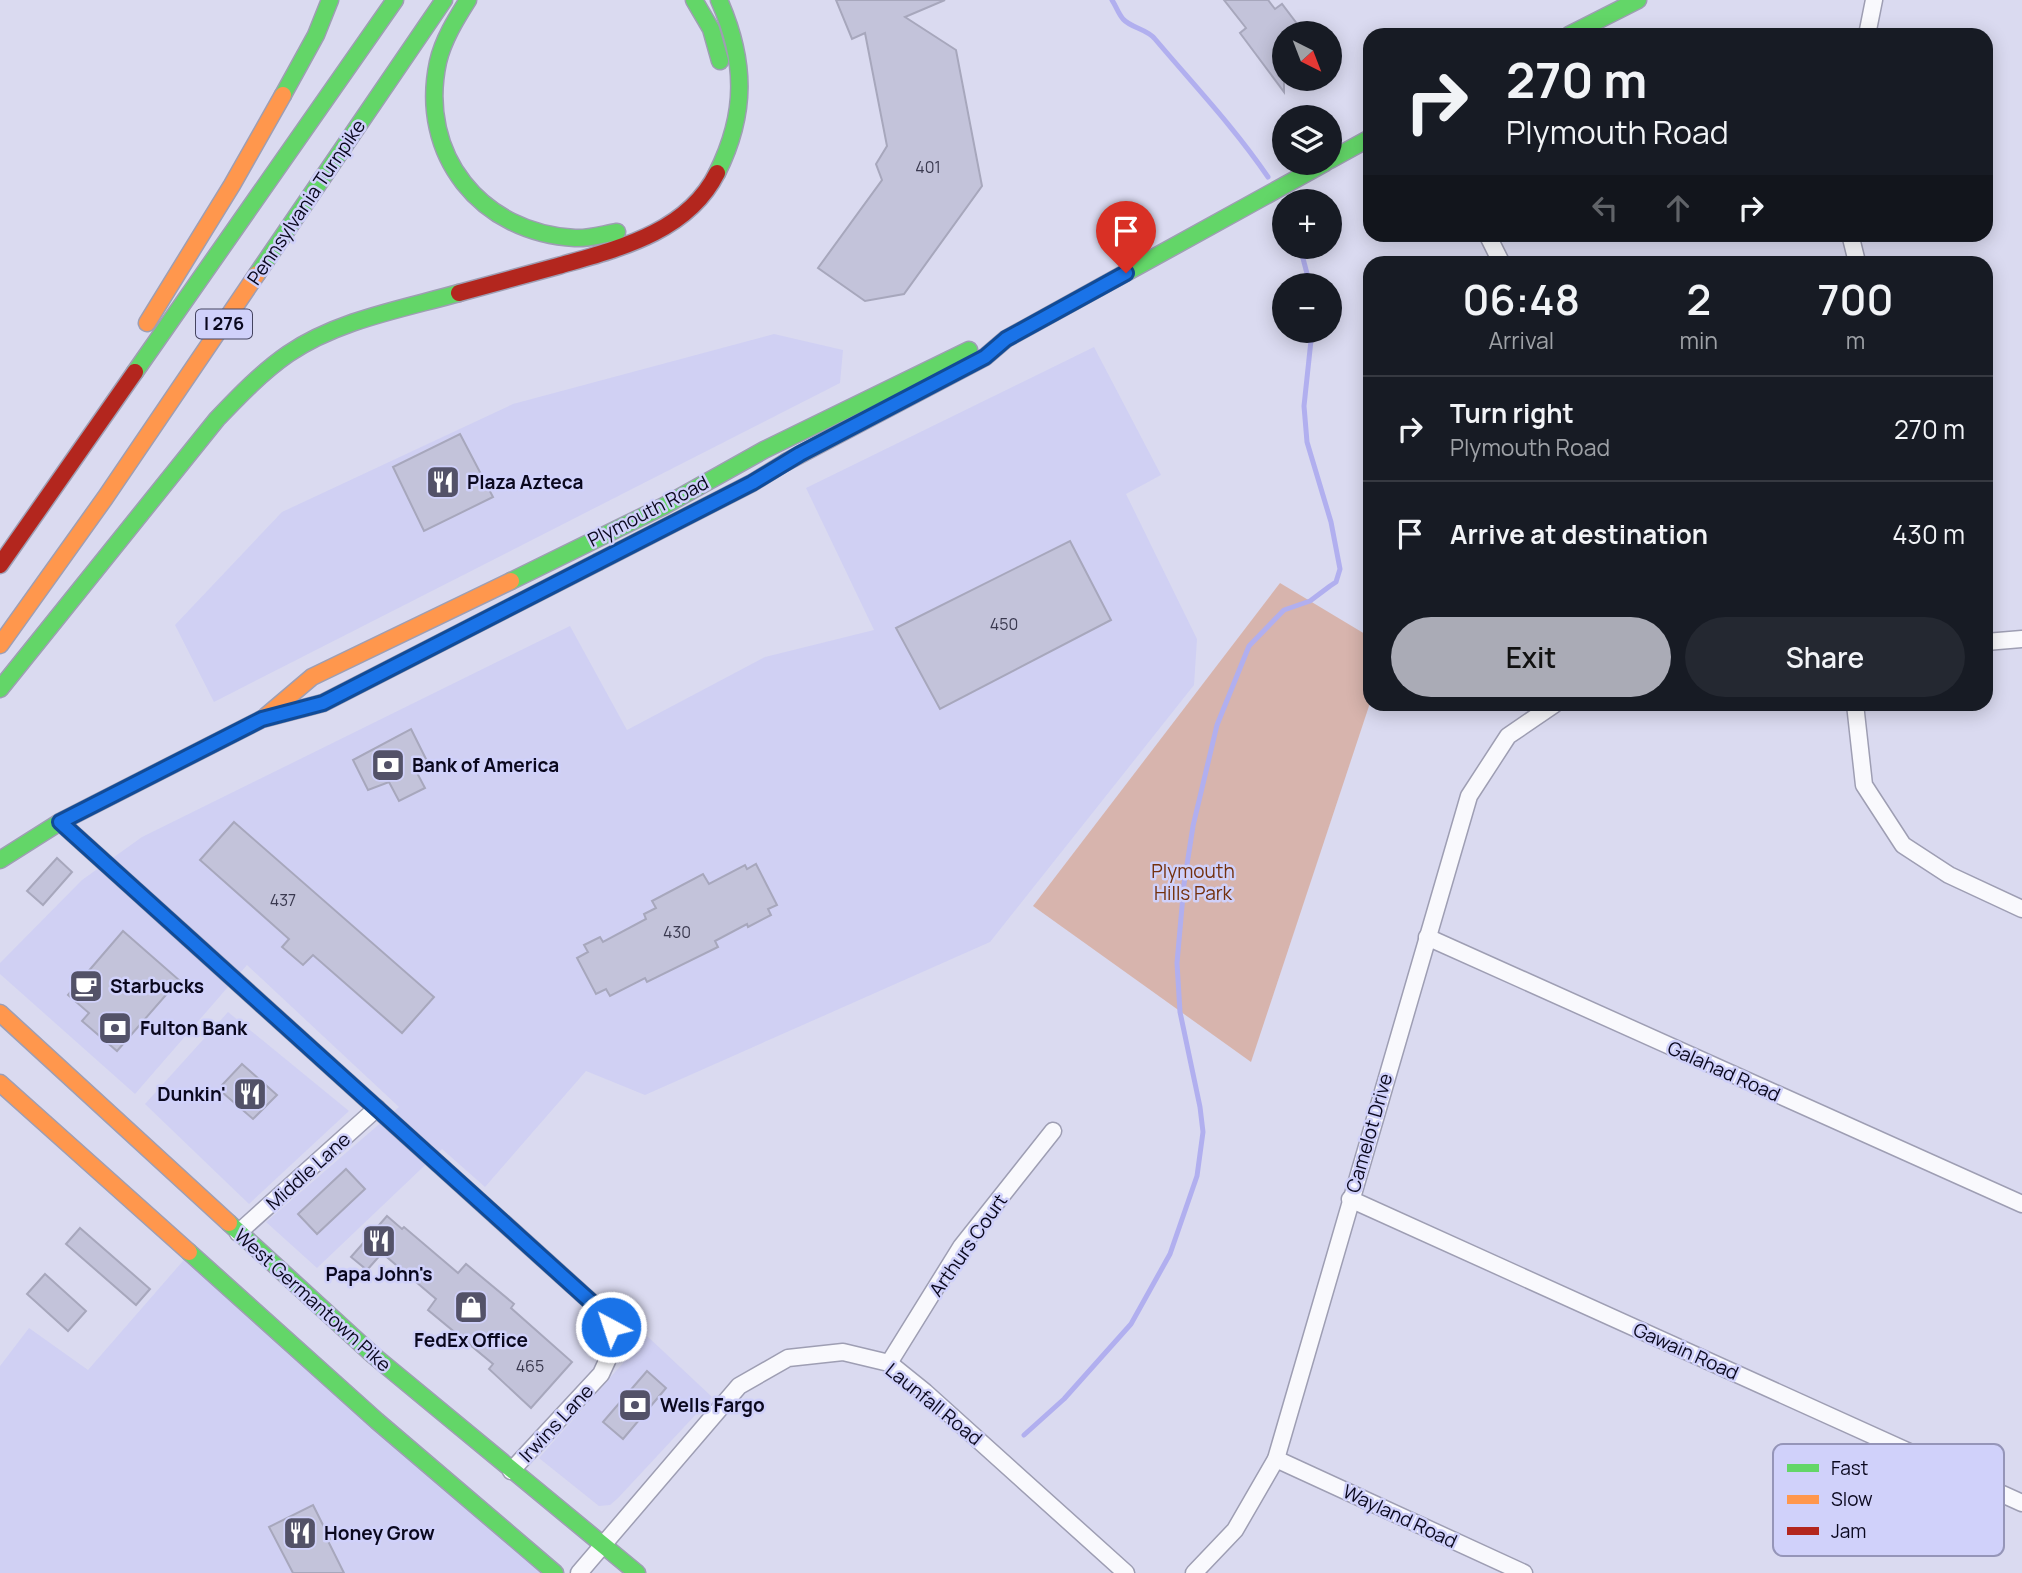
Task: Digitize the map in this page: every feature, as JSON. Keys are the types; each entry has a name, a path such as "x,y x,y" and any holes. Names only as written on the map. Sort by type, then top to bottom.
{"main road":[{"path":"139,334 251,152 316,35 330,0"},
{"name":"Pennsylvania Turnpike","path":"0,565 396,0"},
{"name":"Pennsylvania Turnpike","path":"0,645 105,498 444,0"},
{"path":"468,0 453,24 438,63 435,99 436,118 446,155 473,196 498,217 514,226 546,237 566,240 606,236 625,230 644,222 671,203"},
{"path":"694,0 711,29 722,76"},
{"path":"0,690 217,419 240,395 289,354 317,337 374,315 619,249 656,233 686,212 723,164 740,104 737,47 719,0"},
{"path":"1583,28 1638,0"},
{"path":"700,169 719,123 722,94"},
{"path":"1342,153 1363,142"},
{"name":"Plymouth Road","path":"0,860 60,822 262,719 323,703 752,483 800,454 985,357 1006,339 1303,175"},
{"name":"Plymouth Road","path":"262,719 312,677 664,506 764,450 979,345 1006,339"},
{"path":"104,413 104,389 118,367"},
{"name":"West Germantown Pike","path":"0,1013 373,1355 637,1573"},
{"path":"0,1083 377,1421 555,1573"}],"street":[{"path":"1868,28 1874,0"},
{"path":"1993,641 2022,639"},
{"name":"Camelot Drive","path":"1194,1573 1235,1530 1276,1459 1469,796 1508,736 1545,711"},
{"path":"1856,711 1864,785 1903,845 1950,875 2022,909"},
{"name":"Irwins Lane","path":"60,822 590,1301 611,1327 612,1350 601,1374 511,1471"},
{"name":"Galahad Road","path":"1427,937 2022,1205"},
{"name":"Middle Lane","path":"238,1233 377,1108"},
{"name":"Arthurs Court","path":"889,1363 961,1247 1053,1131"},
{"name":"Gawain Road","path":"1350,1199 1892,1444"},
{"name":"Launfall Road","path":"579,1573 740,1386 788,1358 843,1352 889,1363 925,1392 1126,1573"},
{"name":"Wayland Road","path":"1276,1459 1524,1573"},
{"name":"Gawain Road","path":"2004,1495 2022,1503"}],"shaded area":[{"path":"774,334 843,350 840,383 214,702 175,625 282,512 513,404"},
{"path":"1094,347 1161,475 1126,494 1197,639 1194,685 990,942 645,1095 586,1071 485,1187 442,1149 317,1268 266,1222 399,1107 247,965 135,1094 0,974 0,963 82,880 142,837 570,626 627,730 765,657 874,630 806,488"},
{"path":"228,1012 349,1111 249,1204 145,1104"},
{"path":"189,1254 555,1573 0,1573 0,1366 29,1328 88,1370"},
{"path":"647,1336 712,1397 618,1498 610,1505 599,1506 539,1458"}],"green space":[{"name":"Plymouth Hills Park","path":"1280,583 1363,633 1363,711 1367,711 1251,1062 1033,906"}],"building":[{"path":"836,0 945,0 905,17 956,50 982,186 904,294 865,301 818,268 882,180 876,164 887,146 865,33 852,39"},
{"path":"1224,0 1268,0 1275,9 1282,4 1295,21 1272,21 1272,76 1240,33 1246,28"},
{"name":"Plaza Azteca","path":"460,434 493,497 424,531 393,467"},
{"path":"1070,541 1111,620 940,709 896,628"},
{"name":"Bank of America","path":"411,729 427,761 415,769 425,788 399,801 389,782 368,790 353,760"},
{"path":"234,822 434,997 402,1033 313,955 303,965 282,947 289,939 200,860"},
{"path":"57,858 72,872 43,905 27,891"},
{"path":"756,864 777,905 768,909 771,915 715,941 718,947 647,982 645,978 610,996 606,989 596,994 577,958 588,952 584,945 600,937 603,942 646,919 644,914 656,908 652,901 703,874 709,884 745,865 747,869"},
{"path":"123,931 179,980 117,1051 82,1021 89,1013 68,995"},
{"name":"Dunkin'","path":"242,1064 277,1095 253,1119 223,1093 222,1085"},
{"path":"346,1169 365,1189 317,1234 298,1214"},
{"path":"387,1216 458,1273 466,1264 514,1304 511,1308 572,1362 531,1408 489,1369 493,1364 428,1310 436,1299 382,1253 367,1270 351,1257"},
{"path":"80,1228 150,1289 136,1305 66,1244"},
{"path":"45,1274 86,1311 68,1331 27,1294"},
{"name":"Wells Fargo","path":"647,1371 666,1388 623,1439 603,1422"},
{"name":"Honey Grow","path":"313,1505 344,1573 293,1573 269,1527"}],"waterway":[{"path":"1112,0 1126,22 1155,39 1227,123 1268,177"},
{"path":"1303,259 1307,273"},
{"path":"1024,1435 1064,1399 1131,1324 1170,1254 1197,1176 1203,1132 1180,1012 1177,963 1184,884 1193,826 1217,725 1249,646 1284,610 1310,601 1336,582 1340,569 1331,522 1307,442 1304,406 1311,343"}],"traffic: fast":[{"path":"283,95 316,35 330,0"},
{"path":"135,372 395,0"},
{"path":"257,274 444,0"},
{"path":"468,0 450,30 440,54 434,96 438,128 448,157 464,183 485,205 511,221 541,233 580,238 617,232"},
{"path":"694,0 711,29 720,61"},
{"path":"717,173 734,129 739,87 734,44 719,0"},
{"path":"1583,28 1638,0"},
{"path":"1342,153 1363,142"},
{"path":"786,462 985,357 1006,339 1303,175"},
{"path":"0,689 217,419 269,369 307,342 328,332 371,317 459,293"},
{"path":"511,581 664,506 764,450 969,350"},
{"path":"0,860 60,822 262,719 323,703 598,562"},
{"path":"229,1223 373,1355 637,1573"},
{"path":"189,1252 377,1421 555,1573"}],"traffic: slow":[{"path":"147,323 232,185 283,95"},
{"path":"0,645 105,498 257,274"},
{"path":"598,562 752,483 786,462"},
{"path":"266,716 312,677 511,581"},
{"path":"0,1013 229,1223"},
{"path":"0,1083 189,1252"}],"traffic: jam":[{"path":"459,293 604,253 648,236 688,210 704,194 717,173"},
{"path":"0,565 135,372"}],"place":[{"name":"Plaza Azteca","path":"443,482"},
{"name":"Bank of America","path":"388,765"},
{"name":"Starbucks","path":"86,986"},
{"name":"Fulton Bank","path":"115,1028"},
{"name":"Dunkin'","path":"250,1094"},
{"name":"Papa John's","path":"379,1241"},
{"name":"FedEx Office","path":"471,1307"},
{"name":"Wells Fargo","path":"635,1405"},
{"name":"Honey Grow","path":"300,1533"}],"route":[{"path":"611,1327 590,1301 60,822 262,719 323,703 752,483 800,454 985,357 1006,339 1126,273"}]}
